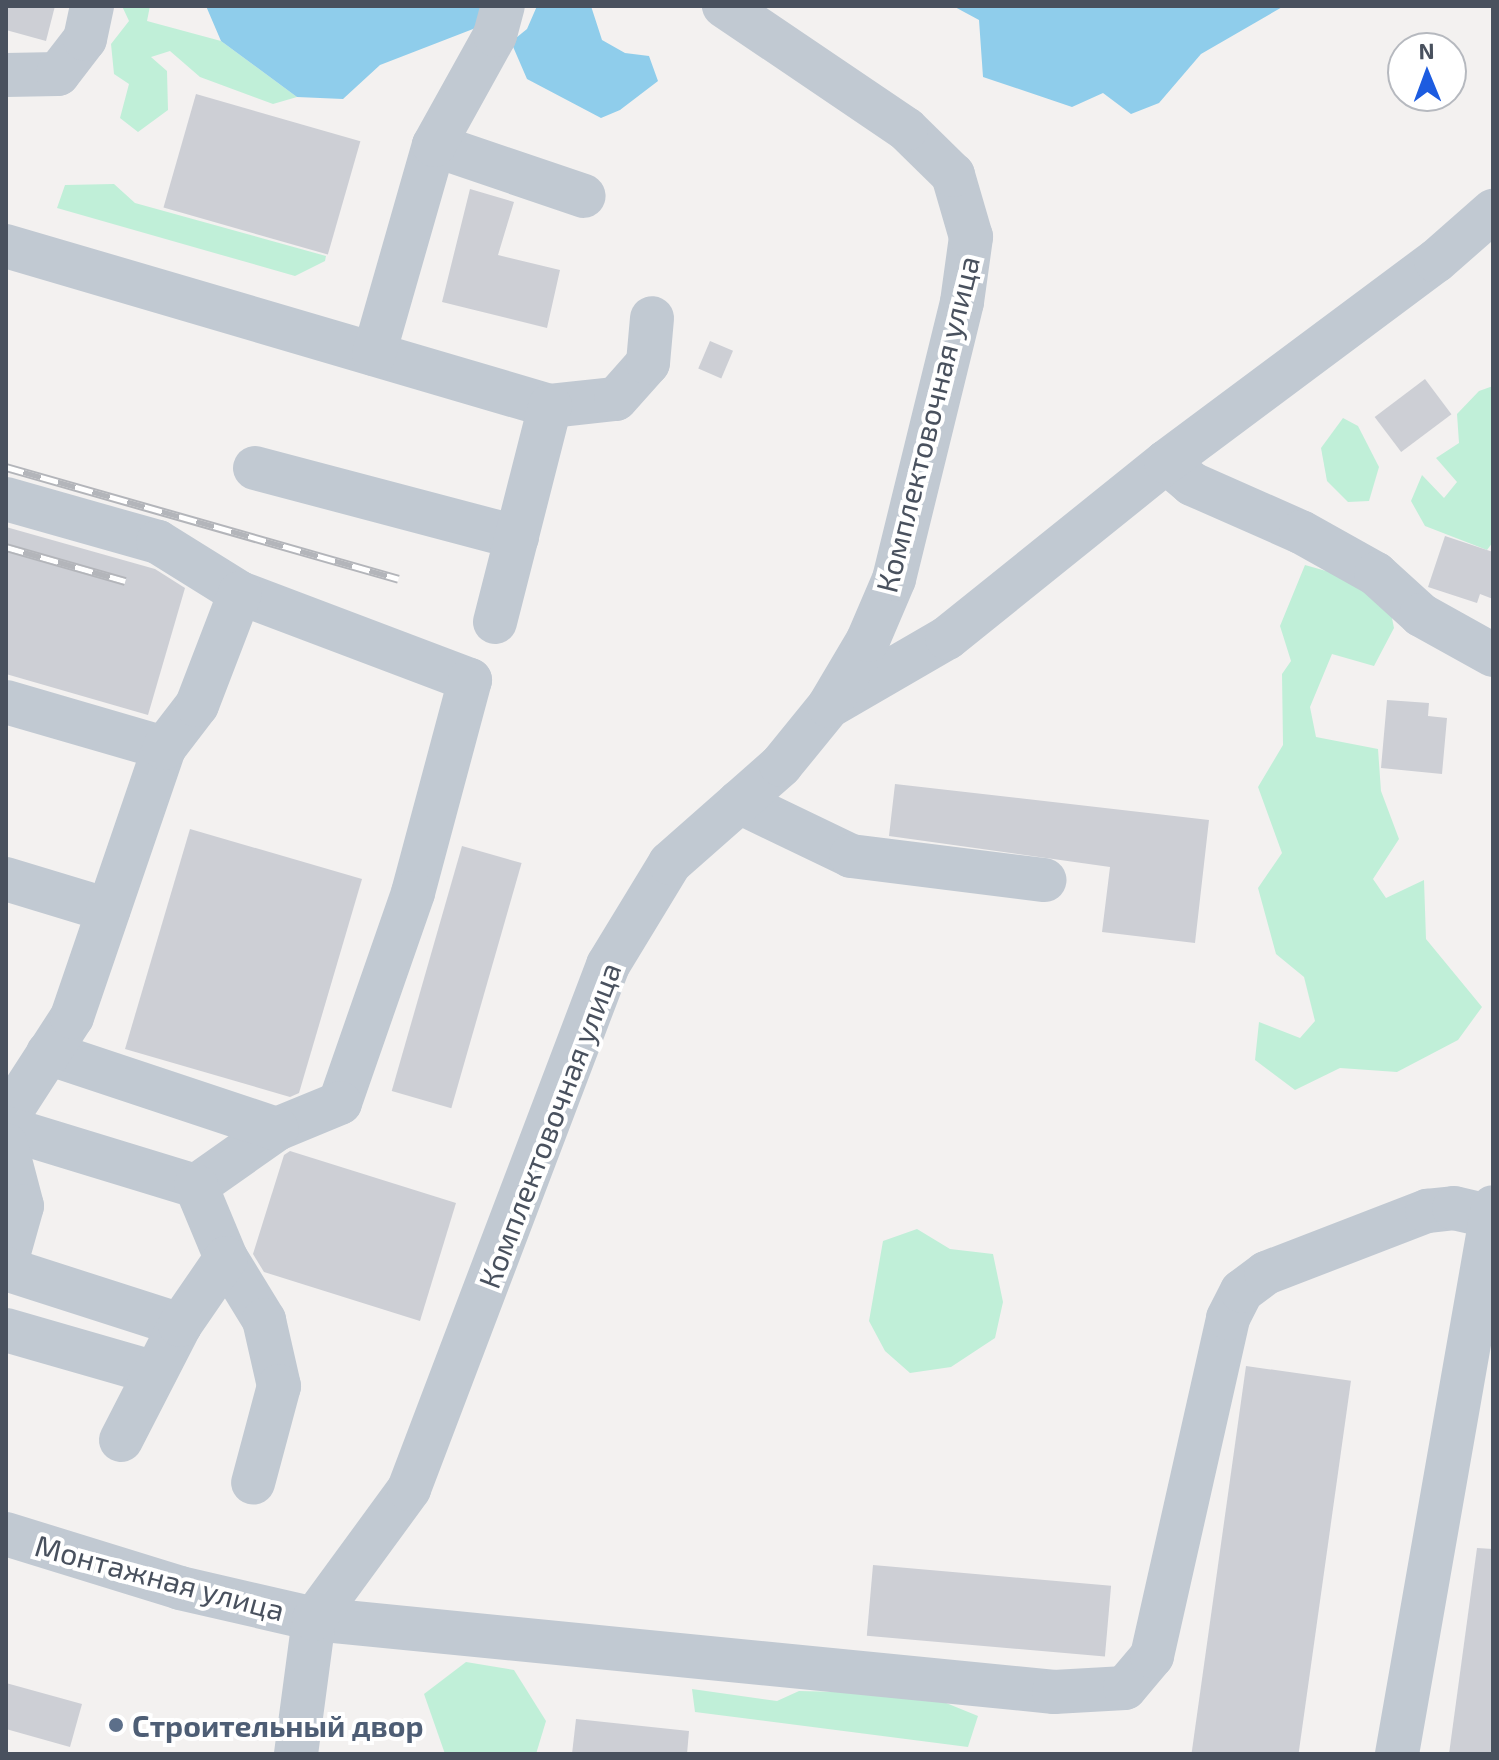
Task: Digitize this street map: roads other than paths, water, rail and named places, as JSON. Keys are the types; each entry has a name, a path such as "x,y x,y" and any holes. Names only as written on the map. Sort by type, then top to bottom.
{"street":[{"path":"6,75 58,74 85,39 92,6"},
{"path":"374,354 434,145 495,35 503,6"},
{"name":"Комплектовочная улица","path":"296,1754 314,1619 409,1489 608,965 670,863 781,765 829,706 868,640 894,579 971,264 971,237 953,175 934,152 724,6"},
{"path":"434,145 584,196"},
{"path":"829,706 947,638 1166,462 1436,261 1493,211"},
{"path":"6,246 550,406 616,399 648,363 652,318"},
{"path":"495,622 550,406"},
{"path":"1166,462 1192,484 1301,532 1376,574 1421,615 1493,655"},
{"path":"255,468 517,537"},
{"path":"6,499 158,542 240,593 470,680 413,893 340,1103 277,1129 196,1186"},
{"path":"240,593 197,705 164,748 72,1017 22,1084 277,1129"},
{"path":"6,702 164,748"},
{"path":"739,802 851,856 1045,880"},
{"path":"6,879 108,910"},
{"path":"6,1128 196,1186"},
{"path":"6,1145 22,1206 6,1266 180,1325"},
{"path":"196,1186 226,1258 264,1320 279,1386 253,1483"},
{"name":"Монтажная улица","path":"6,1534 180,1588 314,1619 1054,1692 1125,1688 1152,1656 1228,1318 1242,1291 1266,1273 1427,1211 1454,1208 1492,1211"},
{"path":"1397,1754 1492,1211"},
{"path":"121,1440 180,1325 226,1258"},
{"path":"6,1330 155,1373"}],"water":[{"path":"206,6 489,6 486,24 380,65 343,99 297,97 221,41"},
{"path":"537,6 591,6 602,40 625,53 649,56 658,81 620,110 601,118 527,79 511,42 527,29"},
{"path":"953,6 1284,6 1201,54 1159,103 1131,114 1103,93 1072,107 983,77 979,20"}],"railway":[{"path":"6,467 398,579"},
{"path":"6,547 125,581"}],"place":[{"name":"Строительный двор","path":"116,1725"}]}
